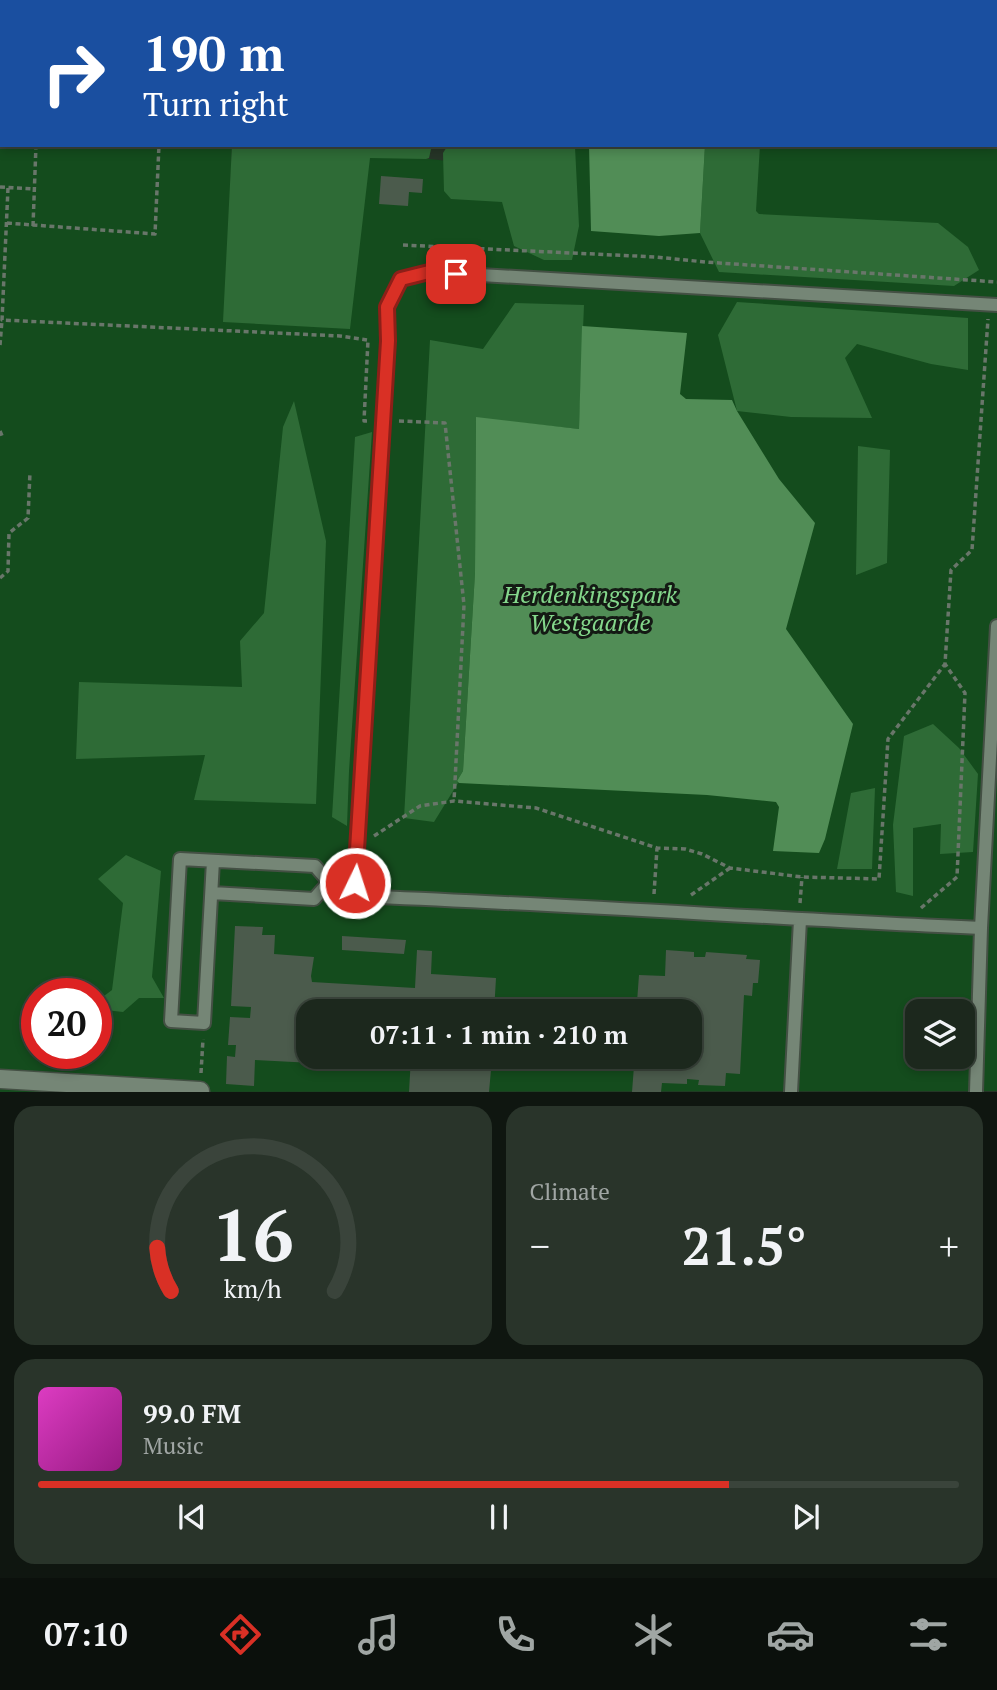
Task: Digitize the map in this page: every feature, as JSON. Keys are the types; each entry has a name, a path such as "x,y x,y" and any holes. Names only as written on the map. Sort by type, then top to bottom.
{"street":[{"path":"0,1080 200,1091"}],"lane":[{"path":"355,883 388,341 387,307 401,279 429,272 993,304"},
{"path":"976,1091 981,928 997,626"},
{"path":"213,861 204,1023 171,1021 180,859 315,866 329,882 355,883 376,897 557,904 981,928"},
{"path":"212,893 314,899 329,882"},
{"path":"791,1091 800,919"}],"path":[{"path":"33,226 36,147"},
{"path":"7,223 155,234 159,147"},
{"path":"0,187 34,188"},
{"path":"0,345 8,188"},
{"path":"403,246 656,257 997,282"},
{"path":"357,846 420,806 454,801 536,808 657,848 685,849 702,854 730,868 802,877 879,879 888,740 945,664 951,569 972,550 993,304"},
{"path":"1,320 340,336 388,341"},
{"path":"368,340 364,421 445,423 464,605 454,801"},
{"path":"0,431 3,438"},
{"path":"0,578 8,571 9,533 28,519 30,472"},
{"path":"904,924 957,877 965,693 945,664"},
{"path":"654,888 657,848"},
{"path":"688,897 730,868"},
{"path":"801,894 802,877"},
{"path":"654,895 666,896"},
{"path":"200,1091 204,1023"}],"green space":[{"name":"Herdenkingspark Westgaarde","path":"0,147 232,147 230,196 343,150 458,162 554,147 997,147 997,1091 0,1092"}],"shaded area":[{"path":"232,147 432,147 429,158 426,159 370,158 350,329 223,322"},
{"path":"447,147 575,147 579,226 572,260 544,260 514,246 502,202 451,199 444,191 443,153"},
{"path":"589,147 705,147 700,233 659,236 591,231"},
{"path":"705,147 760,147 756,211 759,214 938,223 968,247 979,270 954,286 719,272 700,233"},
{"path":"737,302 968,318 968,370 931,364 857,344 845,358 872,418 791,417 737,411 718,335"},
{"path":"515,303 584,305 579,429 476,418 475,573 463,771 434,822 404,818 430,340 483,349"},
{"path":"582,326 687,333 680,394 686,399 732,400 779,479 815,523 786,629 853,724 825,839 819,853 773,851 779,807 776,802 707,795 457,781 463,771 475,573 476,417 579,429"},
{"path":"294,401 326,541 316,804 194,800 205,755 76,759 79,682 242,687 240,641 264,613 283,427"},
{"path":"372,432 347,826 332,817 355,437"},
{"path":"858,446 890,450 887,563 856,575"},
{"path":"933,724 959,748 978,774 973,852 940,854 941,824 913,828 913,896 896,892 893,825 904,736"},
{"path":"875,788 872,869 837,869 851,793"},
{"path":"126,855 161,871 152,977 164,998 139,998 123,1012 112,1011 112,990 123,903 98,879"}],"building":[{"path":"381,176 423,179 422,193 409,192 408,206 379,204"},
{"path":"235,926 263,927 262,935 275,935 274,954 314,957 312,982 415,988 417,950 432,951 431,974 496,978 495,999 296,999 296,1062 255,1060 254,1086 226,1084 227,1056 235,1057 236,1045 228,1045 230,1017 250,1018 251,1007 231,1006"},
{"path":"342,936 406,940 404,954 342,950"},
{"path":"666,950 694,952 694,957 705,957 706,952 747,955 746,959 760,960 758,983 753,983 752,996 744,995 740,1074 726,1073 725,1086 698,1085 699,1080 687,1079 687,1084 662,1083 661,1092 632,1092 634,1069 702,1069 702,999 637,999 639,975 665,976"},
{"path":"410,1069 491,1070 489,1092 409,1092"}],"route":[{"path":"355,883 388,341 387,307 401,279 429,272 456,274"}]}
